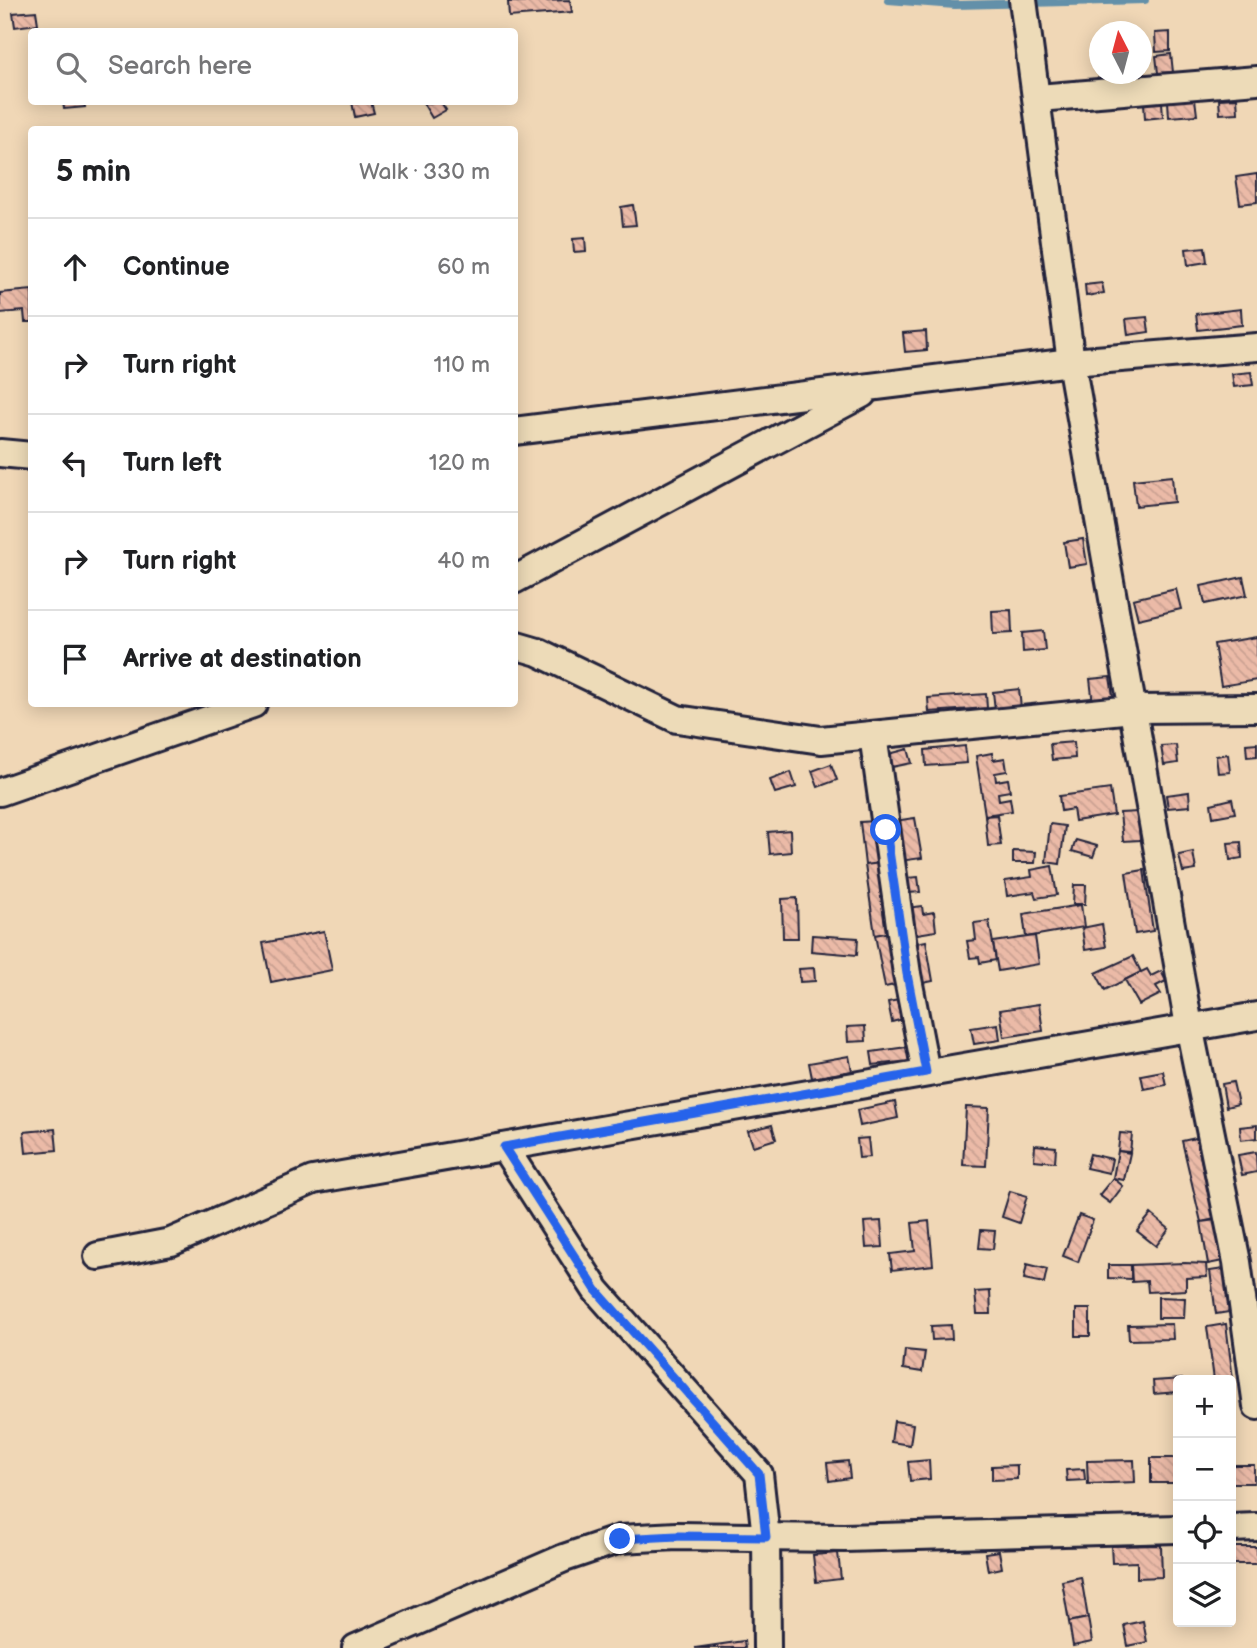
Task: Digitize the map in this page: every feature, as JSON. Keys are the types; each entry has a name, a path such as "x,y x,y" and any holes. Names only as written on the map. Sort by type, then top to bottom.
{"street":[{"path":"1023,0 1071,362 1188,1026 1237,1262 1257,1406"},
{"path":"1038,98 1257,80"},
{"path":"518,431 1071,362 1257,347"},
{"path":"518,578 875,387"},
{"path":"0,453 28,456"},
{"path":"518,646 538,652 677,719 821,740 1133,709 1257,708"},
{"path":"0,792 244,707"},
{"path":"873,735 907,974 926,1072"},
{"path":"98,1256 171,1242 313,1180 1257,1016"},
{"path":"504,1147 596,1290 759,1474 766,1537 767,1648"},
{"path":"1236,1528 1257,1527"},
{"path":"356,1648 564,1559 620,1539 677,1536 844,1538 1173,1529"}],"building":[{"path":"570,0 572,12 509,17 508,2"},
{"path":"36,11 38,24 15,27 13,13"},
{"path":"1170,32 1170,51 1156,52 1155,33"},
{"path":"1171,54 1173,72 1158,73 1156,56"},
{"path":"1237,98 1238,113 1220,114 1219,99"},
{"path":"1195,99 1197,115 1169,117 1168,101"},
{"path":"1162,102 1163,117 1145,119 1144,103"},
{"path":"63,105 85,107 64,109"},
{"path":"353,105 372,105 374,113 355,117"},
{"path":"424,105 443,105 446,110 432,118"},
{"path":"1257,174 1257,202 1240,204 1236,177"},
{"path":"633,205 636,225 623,226 621,207"},
{"path":"585,238 586,251 574,252 573,239"},
{"path":"1205,247 1207,262 1188,265 1186,249"},
{"path":"1102,283 1104,293 1086,296 1085,285"},
{"path":"28,290 28,322 25,322 24,311 0,313 0,293"},
{"path":"1241,309 1242,325 1198,330 1196,314"},
{"path":"1147,317 1149,332 1128,335 1126,319"},
{"path":"926,331 927,350 905,352 903,333"},
{"path":"1251,372 1253,385 1234,387 1232,374"},
{"path":"1172,476 1174,502 1136,506 1133,480"},
{"path":"1083,539 1087,564 1068,567 1064,542"},
{"path":"1243,577 1247,595 1205,604 1201,586"},
{"path":"1176,589 1181,609 1138,619 1133,599"},
{"path":"1011,610 1012,633 993,634 992,611"},
{"path":"1043,631 1045,650 1023,652 1022,633"},
{"path":"1257,637 1257,680 1221,686 1214,644"},
{"path":"1110,677 1114,702 1093,704 1090,679"},
{"path":"1019,689 1021,708 995,710 993,692"},
{"path":"986,694 987,708 929,712 928,698"},
{"path":"1074,742 1075,758 1052,760 1050,744"},
{"path":"1257,743 1257,756 1247,757 1246,744"},
{"path":"1176,745 1178,763 1164,765 1161,746"},
{"path":"965,746 967,763 926,766 925,750"},
{"path":"908,749 912,763 892,767 889,754"},
{"path":"992,753 993,760 1005,758 1007,771 995,773 996,781 1008,779 1010,791 998,793 999,800 1010,798 1012,811 985,815 976,756"},
{"path":"1228,754 1230,772 1218,773 1216,756"},
{"path":"831,764 837,780 818,787 812,771"},
{"path":"791,772 796,787 775,793 770,780"},
{"path":"1110,789 1114,815 1075,821 1073,809 1061,811 1059,796"},
{"path":"1189,792 1190,806 1168,808 1166,795"},
{"path":"1232,799 1235,813 1213,817 1211,804"},
{"path":"1138,812 1140,840 1123,841 1120,813"},
{"path":"997,815 1001,845 988,846 985,816"},
{"path":"915,818 922,858 900,861 894,821"},
{"path":"876,821 881,863 865,865 860,822"},
{"path":"1050,824 1065,826 1060,864 1046,862"},
{"path":"790,830 791,852 770,854 768,832"},
{"path":"1076,840 1097,846 1093,857 1072,851"},
{"path":"1241,842 1242,858 1230,860 1228,843"},
{"path":"1013,851 1036,852 1035,863 1013,863"},
{"path":"1193,852 1196,870 1183,872 1179,855"},
{"path":"881,863 891,933 875,935 865,865"},
{"path":"1052,866 1057,895 1036,898 1034,892 1007,896 1005,881 1032,877 1031,870"},
{"path":"1144,870 1153,931 1135,934 1126,873"},
{"path":"918,877 920,892 909,893 907,878"},
{"path":"1074,885 1086,885 1085,904 1073,904"},
{"path":"797,898 798,938 783,938 782,899"},
{"path":"1081,905 1084,927 1026,937 1023,914"},
{"path":"922,906 923,914 934,912 936,931 911,935 906,908"},
{"path":"989,921 996,960 980,963 979,957 970,958 967,941 976,940 974,923"},
{"path":"1102,924 1106,947 1085,950 1082,928"},
{"path":"324,931 332,970 271,982 263,943"},
{"path":"890,932 899,984 885,987 875,935"},
{"path":"812,935 858,938 857,955 811,951"},
{"path":"1035,936 1039,964 998,971 993,942"},
{"path":"926,941 933,981 918,984 912,944"},
{"path":"1133,956 1141,972 1105,990 1096,973"},
{"path":"814,968 815,981 800,982 799,969"},
{"path":"1147,969 1151,976 1161,971 1166,981 1156,986 1161,994 1139,1005 1125,980"},
{"path":"899,1000 903,1019 892,1022 888,1002"},
{"path":"1039,1004 1043,1031 1004,1037 1000,1010"},
{"path":"998,1024 1000,1040 974,1044 971,1028"},
{"path":"865,1026 866,1041 848,1042 847,1027"},
{"path":"907,1047 909,1061 873,1065 871,1052"},
{"path":"849,1056 852,1071 812,1078 809,1063"},
{"path":"1163,1071 1166,1085 1144,1089 1141,1075"},
{"path":"1233,1082 1238,1104 1226,1107 1222,1084"},
{"path":"895,1102 898,1118 860,1126 857,1110"},
{"path":"966,1107 989,1108 986,1166 963,1165"},
{"path":"772,1125 776,1139 753,1146 748,1131"},
{"path":"1257,1125 1257,1138 1241,1140 1240,1127"},
{"path":"55,1129 57,1150 26,1153 24,1132"},
{"path":"1120,1133 1132,1134 1130,1152 1118,1151"},
{"path":"868,1138 870,1157 859,1158 857,1139"},
{"path":"1196,1138 1215,1219 1201,1222 1182,1141"},
{"path":"1035,1145 1056,1147 1055,1162 1034,1160"},
{"path":"1118,1151 1130,1153 1124,1180 1113,1178"},
{"path":"1256,1152 1257,1172 1242,1175 1238,1155"},
{"path":"1090,1154 1112,1159 1109,1173 1086,1168"},
{"path":"1113,1178 1123,1186 1110,1203 1099,1195"},
{"path":"1010,1191 1027,1196 1019,1223 1002,1217"},
{"path":"1151,1214 1169,1229 1156,1246 1137,1231"},
{"path":"1079,1215 1093,1220 1078,1262 1063,1256"},
{"path":"1216,1220 1223,1261 1208,1264 1201,1222"},
{"path":"881,1221 883,1247 866,1248 864,1222"},
{"path":"929,1221 933,1265 892,1270 890,1254 915,1251 912,1223"},
{"path":"981,1230 995,1231 993,1249 979,1248"},
{"path":"1027,1264 1047,1269 1044,1283 1024,1279"},
{"path":"1206,1264 1207,1277 1186,1278 1186,1290 1148,1292 1147,1281 1132,1282 1131,1265"},
{"path":"1108,1265 1131,1265 1131,1279 1108,1278"},
{"path":"1224,1269 1229,1312 1216,1314 1210,1271"},
{"path":"990,1291 991,1314 977,1314 975,1292"},
{"path":"1158,1297 1185,1298 1184,1318 1158,1318"},
{"path":"1076,1309 1090,1309 1090,1336 1076,1336"},
{"path":"1172,1324 1173,1339 1129,1340 1128,1325"},
{"path":"1226,1324 1232,1375 1213,1375 1207,1327"},
{"path":"951,1325 952,1339 932,1340 931,1326"},
{"path":"905,1350 925,1352 922,1372 903,1369"},
{"path":"1173,1380 1173,1392 1154,1394 1153,1381"},
{"path":"894,1421 913,1424 910,1445 891,1442"},
{"path":"1151,1458 1173,1458 1173,1483 1151,1483"},
{"path":"929,1460 930,1479 910,1481 908,1462"},
{"path":"1134,1460 1135,1482 1088,1484 1087,1461"},
{"path":"848,1461 850,1478 829,1481 827,1463"},
{"path":"1017,1465 1017,1479 992,1480 992,1466"},
{"path":"1236,1465 1254,1465 1254,1483 1236,1483"},
{"path":"1084,1469 1085,1480 1067,1481 1066,1470"},
{"path":"1161,1545 1162,1577 1137,1578 1137,1562 1112,1563 1111,1546"},
{"path":"1236,1547 1257,1547 1257,1564 1236,1564"},
{"path":"999,1551 1002,1568 988,1571 985,1553"},
{"path":"838,1553 841,1579 816,1582 813,1555"},
{"path":"1081,1577 1088,1618 1069,1622 1062,1581"},
{"path":"1088,1618 1092,1642 1073,1646 1069,1622"},
{"path":"1143,1621 1147,1642 1128,1646 1124,1625"},
{"path":"744,1641 745,1648 695,1648"}],"waterway":[{"path":"888,0 955,5 1145,0"}],"route":[{"path":"620,1539 677,1536 766,1537 759,1474 596,1290 504,1147 926,1072 907,974 886,830"}]}
